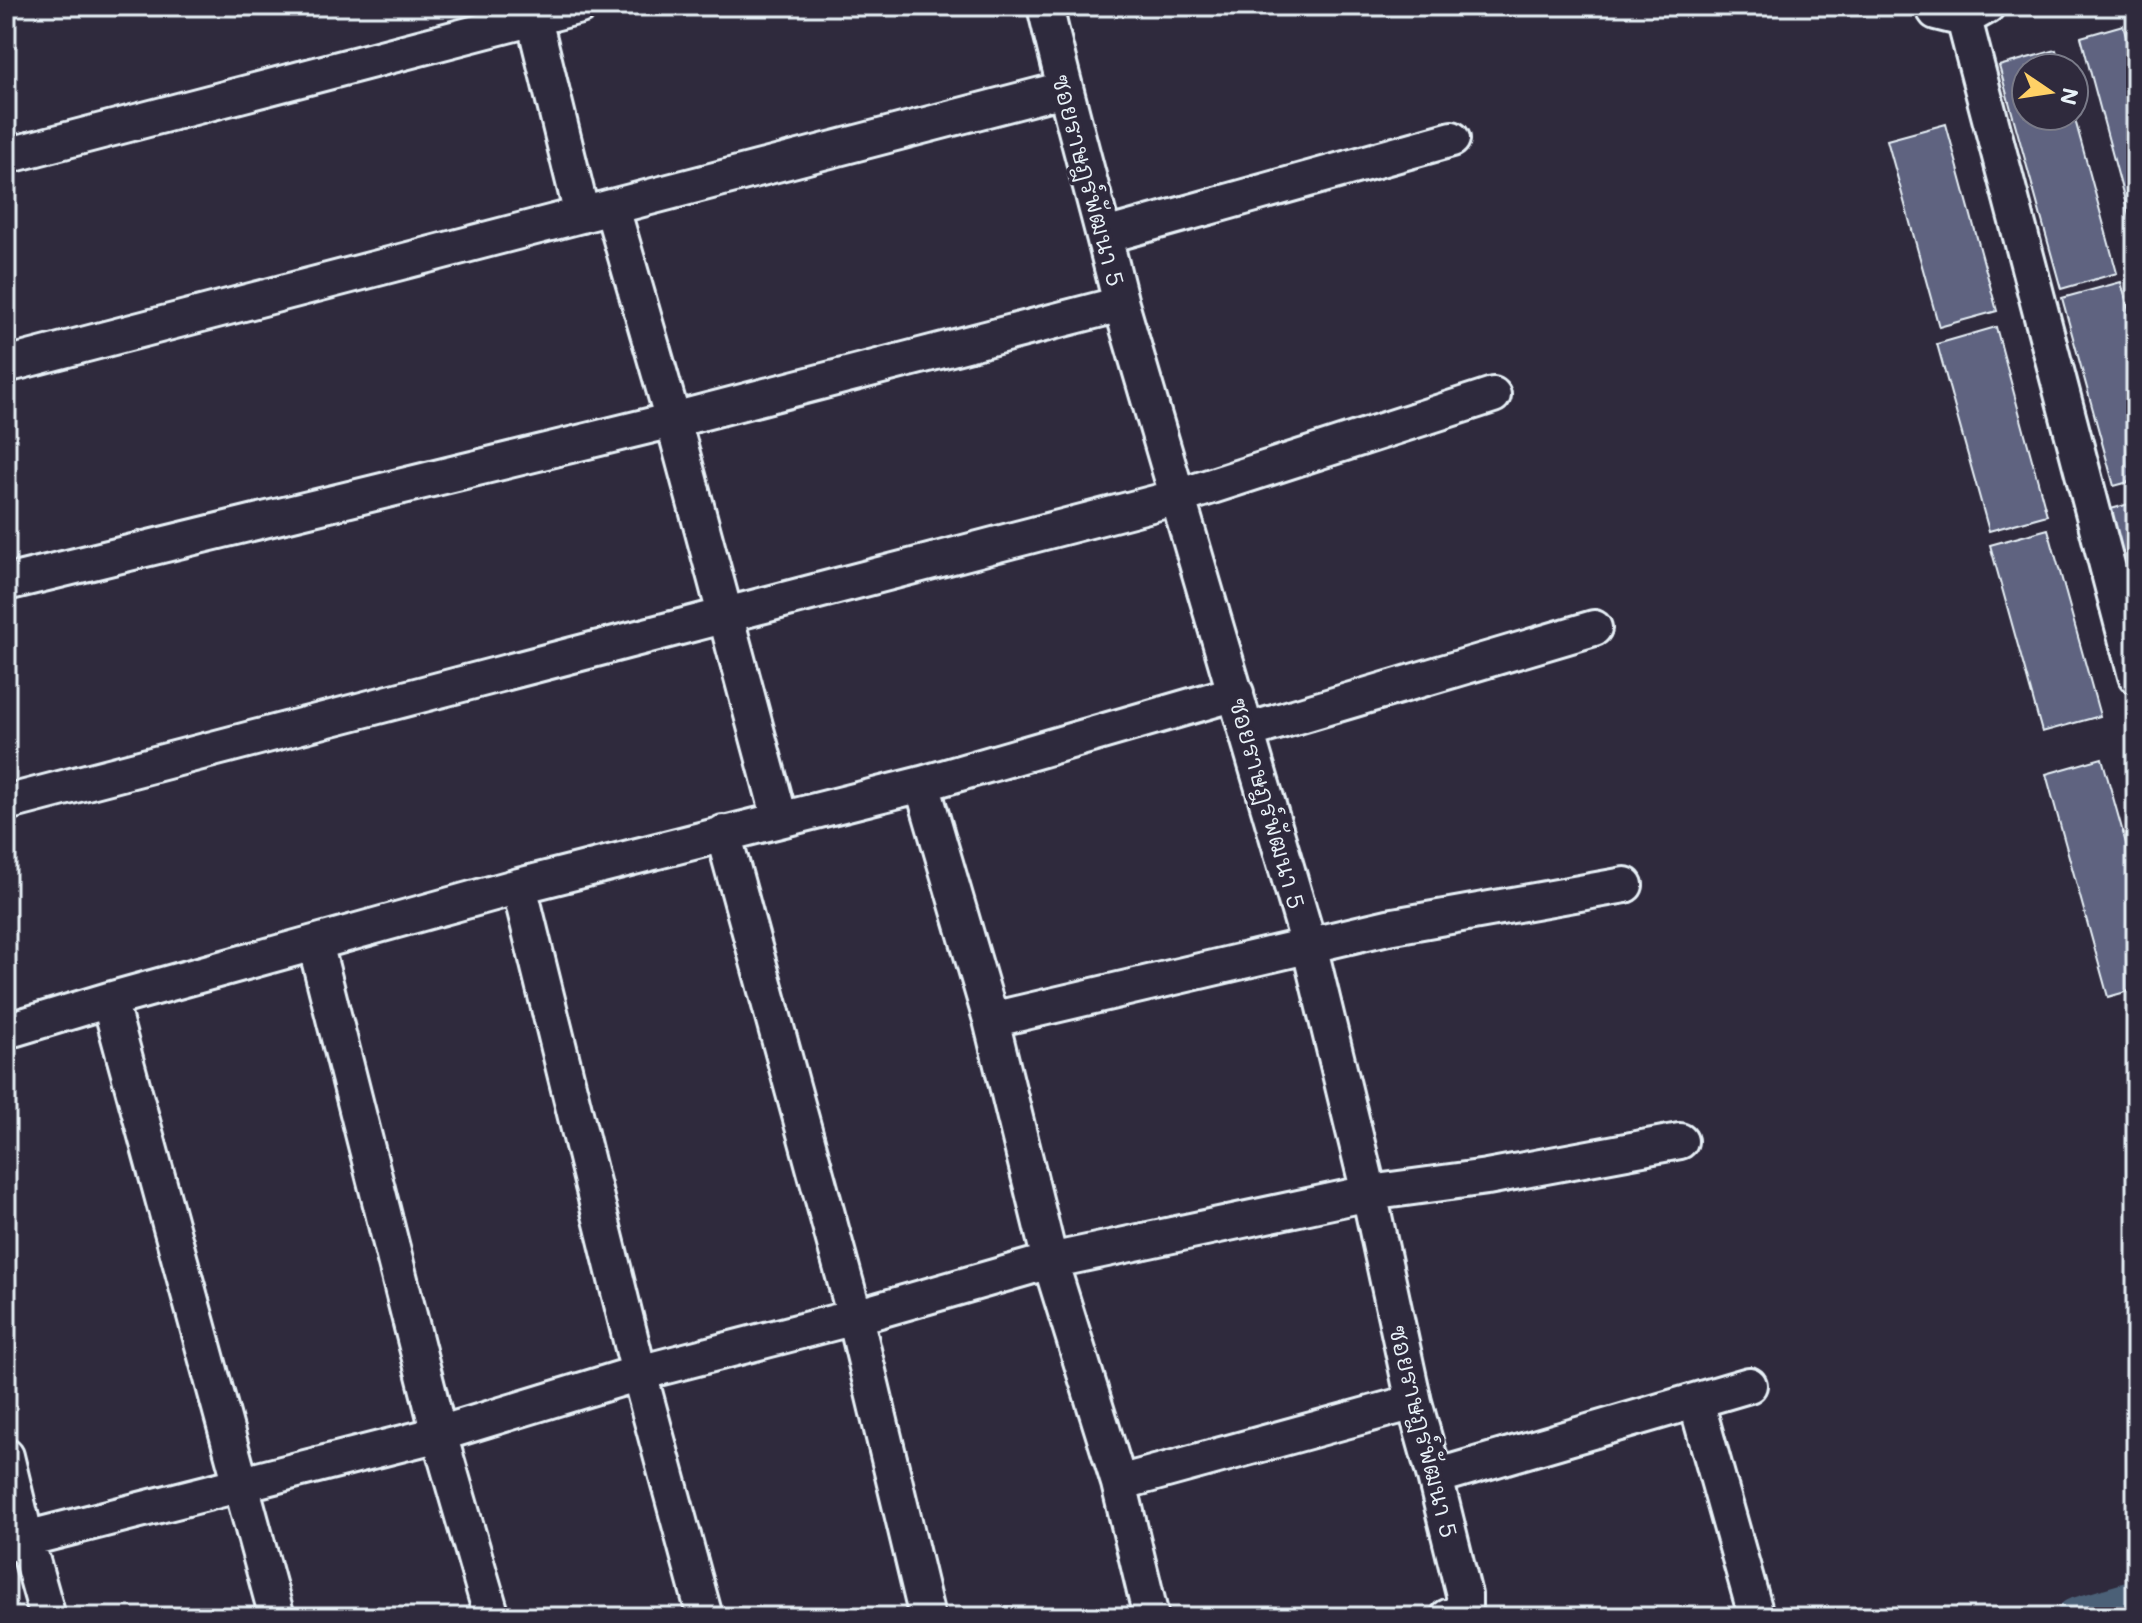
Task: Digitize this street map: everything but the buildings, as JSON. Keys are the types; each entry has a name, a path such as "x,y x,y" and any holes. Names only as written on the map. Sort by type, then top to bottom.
{"street":[{"path":"6,156 485,18 534,19 580,6"},
{"name":"ซอยราษฎร์พัฒนา 5","path":"1045,6 1121,304 1309,945 1369,1193 1414,1402 1464,1595 1456,1611"},
{"path":"1932,6 1936,12 1976,12 2136,676"},
{"path":"534,19 597,211 673,420 780,819"},
{"path":"6,365 1064,89"},
{"path":"1105,236 1452,139"},
{"path":"6,583 673,420 1121,304"},
{"path":"6,803 1178,497 1493,395"},
{"path":"1247,731 1594,628"},
{"path":"6,1031 519,886 922,784 1236,693"},
{"path":"922,784 991,1020 1050,1261 1119,1483 1151,1617"},
{"path":"723,833 855,1317 927,1617"},
{"path":"991,1020 1388,927 1625,885"},
{"path":"519,886 639,1373 705,1617"},
{"path":"315,943 439,1434 492,1617"},
{"path":"109,1000 277,1617"},
{"path":"16,1542 439,1434 639,1373 855,1317 1050,1261 1369,1193 1487,1177 1680,1141"},
{"path":"1435,1477 1749,1385"},
{"path":"1696,1401 1754,1608"},
{"path":"1119,1483 1414,1402"},
{"path":"6,1456 16,1542 48,1617"}],"waterway":[{"path":"2075,1617 2136,1599"}]}
